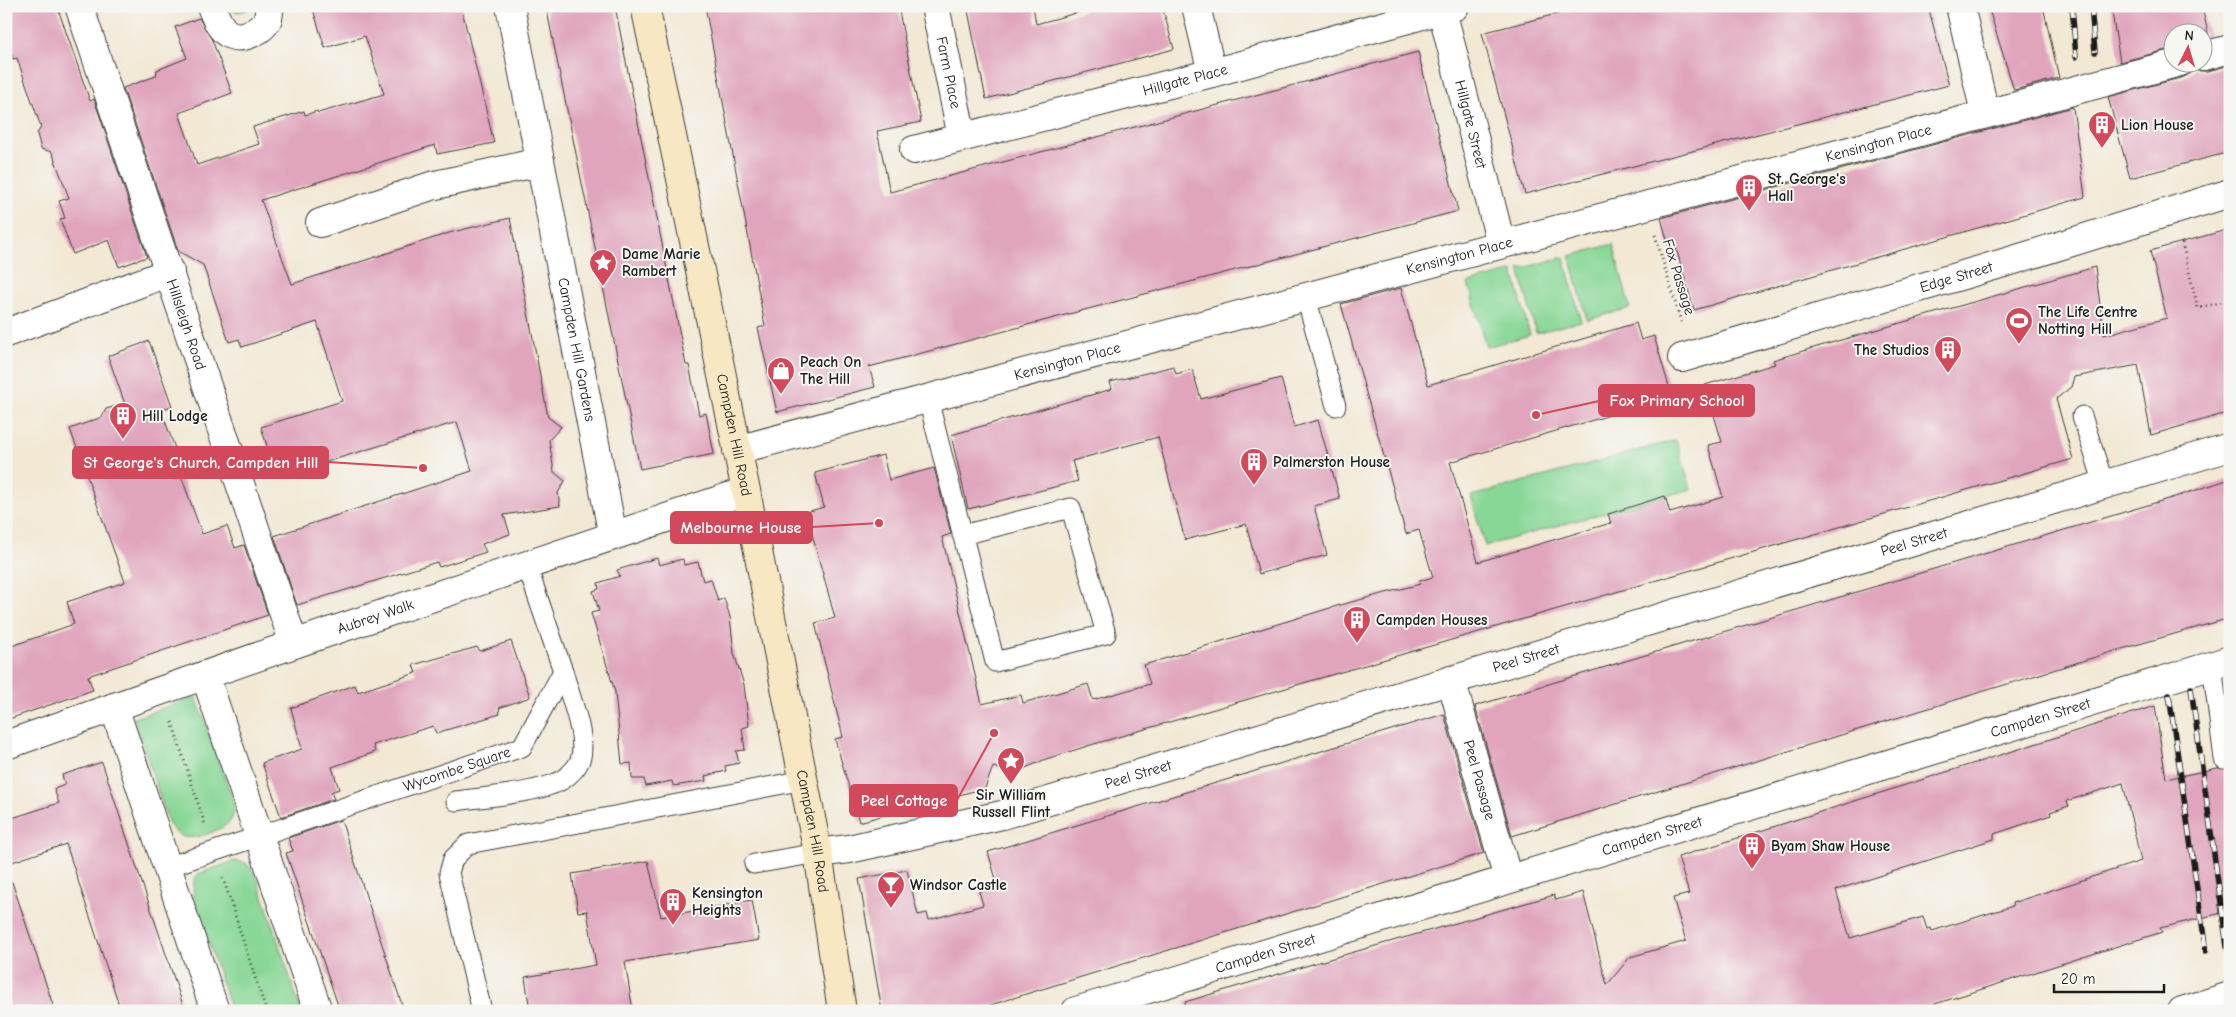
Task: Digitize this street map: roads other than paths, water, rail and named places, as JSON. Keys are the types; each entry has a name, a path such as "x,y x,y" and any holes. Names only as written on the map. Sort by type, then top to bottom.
{"street":[{"name":"Hillsleigh Road","path":"80,6 294,644"},
{"path":"211,6 223,30 231,36 243,37 260,29 268,19 270,6"},
{"name":"Campden Hill Gardens","path":"510,6 613,536"},
{"name":"Campden Hill Road","path":"645,6 738,450 804,780 818,854 842,1011"},
{"name":"Farm Place","path":"935,6 962,137"},
{"path":"1196,6 1212,73"},
{"path":"1960,6 1985,113"},
{"name":"Hillgate Place","path":"914,150 1212,73 1446,7"},
{"name":"Hillgate Street","path":"1446,7 1501,244"},
{"path":"2214,53 2230,49"},
{"name":"Kensington Place","path":"738,450 2164,66"},
{"path":"320,223 431,186 540,162"},
{"name":"Edge Street","path":"1686,356 2017,259 2230,193"},
{"path":"6,333 170,272"},
{"name":"Peel Street","path":"818,854 849,849 1002,815 2230,447"},
{"name":"Aubrey Walk","path":"6,745 205,674 746,491"},
{"name":"Campden Street","path":"1076,1011 2221,662"},
{"path":"205,674 261,836 318,1011"},
{"name":"Peel Passage","path":"1452,680 1508,879"},
{"path":"114,707 215,1011"},
{"path":"2182,1011 2230,996"}],"lane":[{"path":"1306,297 1336,406"},
{"path":"928,399 962,535 995,662 1106,634 1071,508 962,535"},
{"path":"2082,416 2104,484"},
{"path":"456,801 539,788 562,780 575,768 581,758 581,739 562,671 527,566"},
{"path":"2221,662 2224,759 2230,758"},
{"name":"Wycombe Square","path":"168,867 522,748 562,671"},
{"path":"482,1011 449,873 453,859 468,844 804,780"},
{"path":"754,864 785,857 818,854"}],"railway":[{"path":"2072,6 2076,57"},
{"path":"2091,6 2095,52"},
{"path":"2191,688 2227,947"},
{"path":"2169,695 2206,951"}],"place":[{"name":"Lion House","path":"2102,149"},
{"name":"St. George's Hall","path":"1749,212"},
{"name":"Dame Marie Rambert","path":"603,287"},
{"name":"The Life Centre Notting Hill","path":"2019,345"},
{"name":"The Studios","path":"1948,374"},
{"name":"Peach On The Hill","path":"781,395"},
{"name":"Fox Primary School","path":"1536,415"},
{"name":"Hill Lodge","path":"123,440"},
{"name":"St George's Church, Campden Hill","path":"423,468"},
{"name":"Palmerston House","path":"1254,486"},
{"name":"Melbourne House","path":"879,523"},
{"name":"Campden Houses","path":"1357,644"},
{"name":"Peel Cottage","path":"994,733"},
{"name":"Sir William Russell Flint","path":"1011,785"},
{"name":"Byam Shaw House","path":"1752,870"},
{"name":"Windsor Castle","path":"891,909"},
{"name":"Kensington Heights","path":"673,926"}]}
